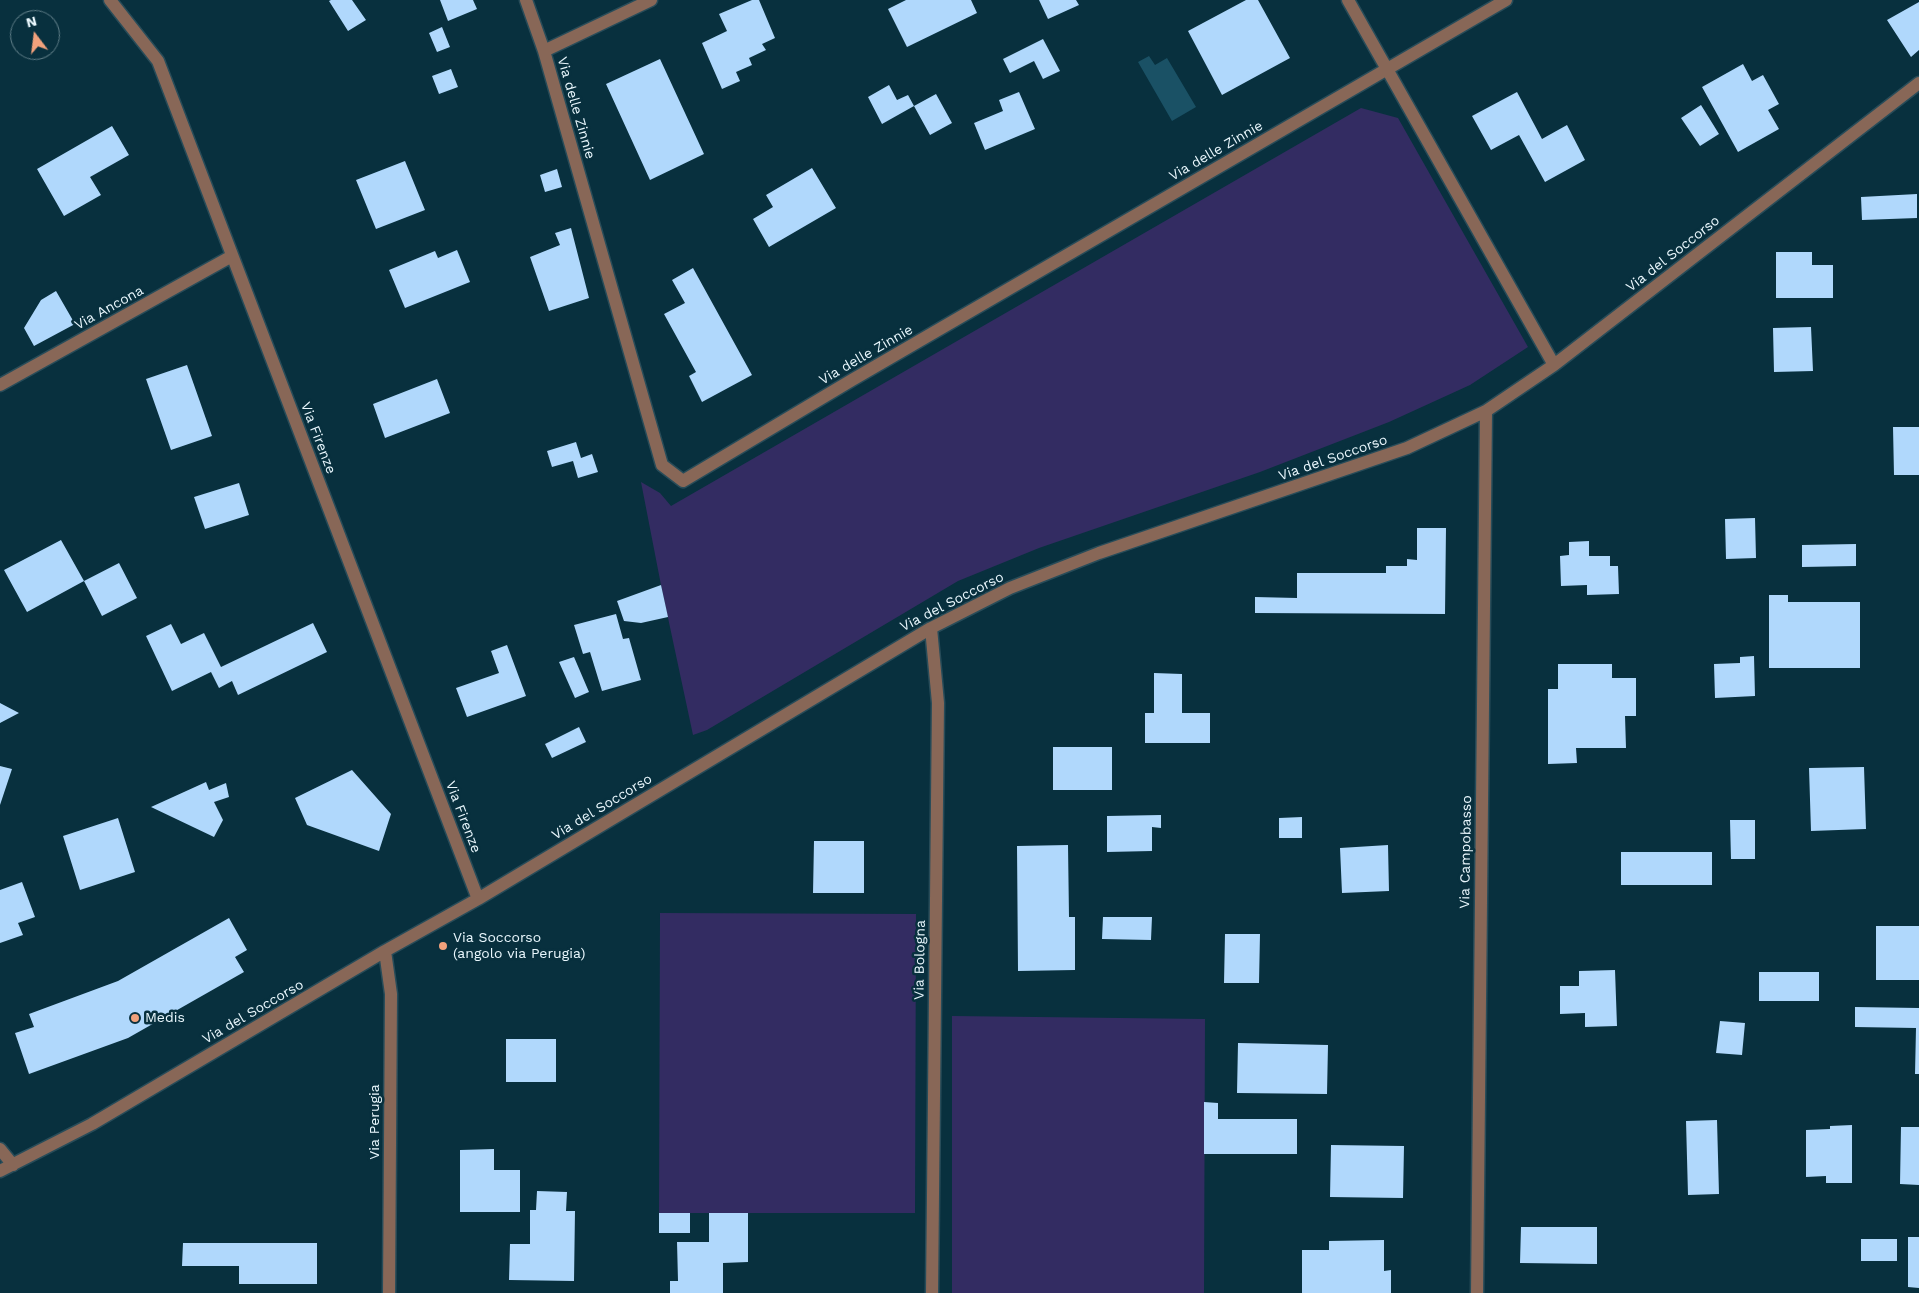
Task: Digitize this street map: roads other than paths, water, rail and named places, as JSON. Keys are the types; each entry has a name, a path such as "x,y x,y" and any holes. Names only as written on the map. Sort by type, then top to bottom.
{"street":[{"name":"Via Firenze","path":"110,0 158,61 478,899"},
{"name":"Via delle Zinnie","path":"526,0 544,51 662,465 683,481 852,380 1506,0"},
{"path":"544,51 651,0"},
{"path":"1348,0 1554,365"},
{"name":"Via del Soccorso","path":"0,1170 92,1124 385,951 478,899 931,628 1010,588 1090,557 1407,448 1486,411 1554,365 1919,83"},
{"name":"Via Ancona","path":"0,386 232,256"},
{"name":"Via Campobasso","path":"1477,1293 1486,411"},
{"name":"Via Bologna","path":"931,628 938,703 932,1293"},
{"name":"Via Perugia","path":"385,951 391,994 389,1293"},
{"path":"0,1149 13,1164"}],"water":[{"path":"1149,56 1155,65 1167,58 1196,107 1172,121 1138,62"}],"place":[{"name":"Via Soccorso (angolo via Perugia)","path":"443,946"},
{"name":"Medis","path":"135,1018"}]}
